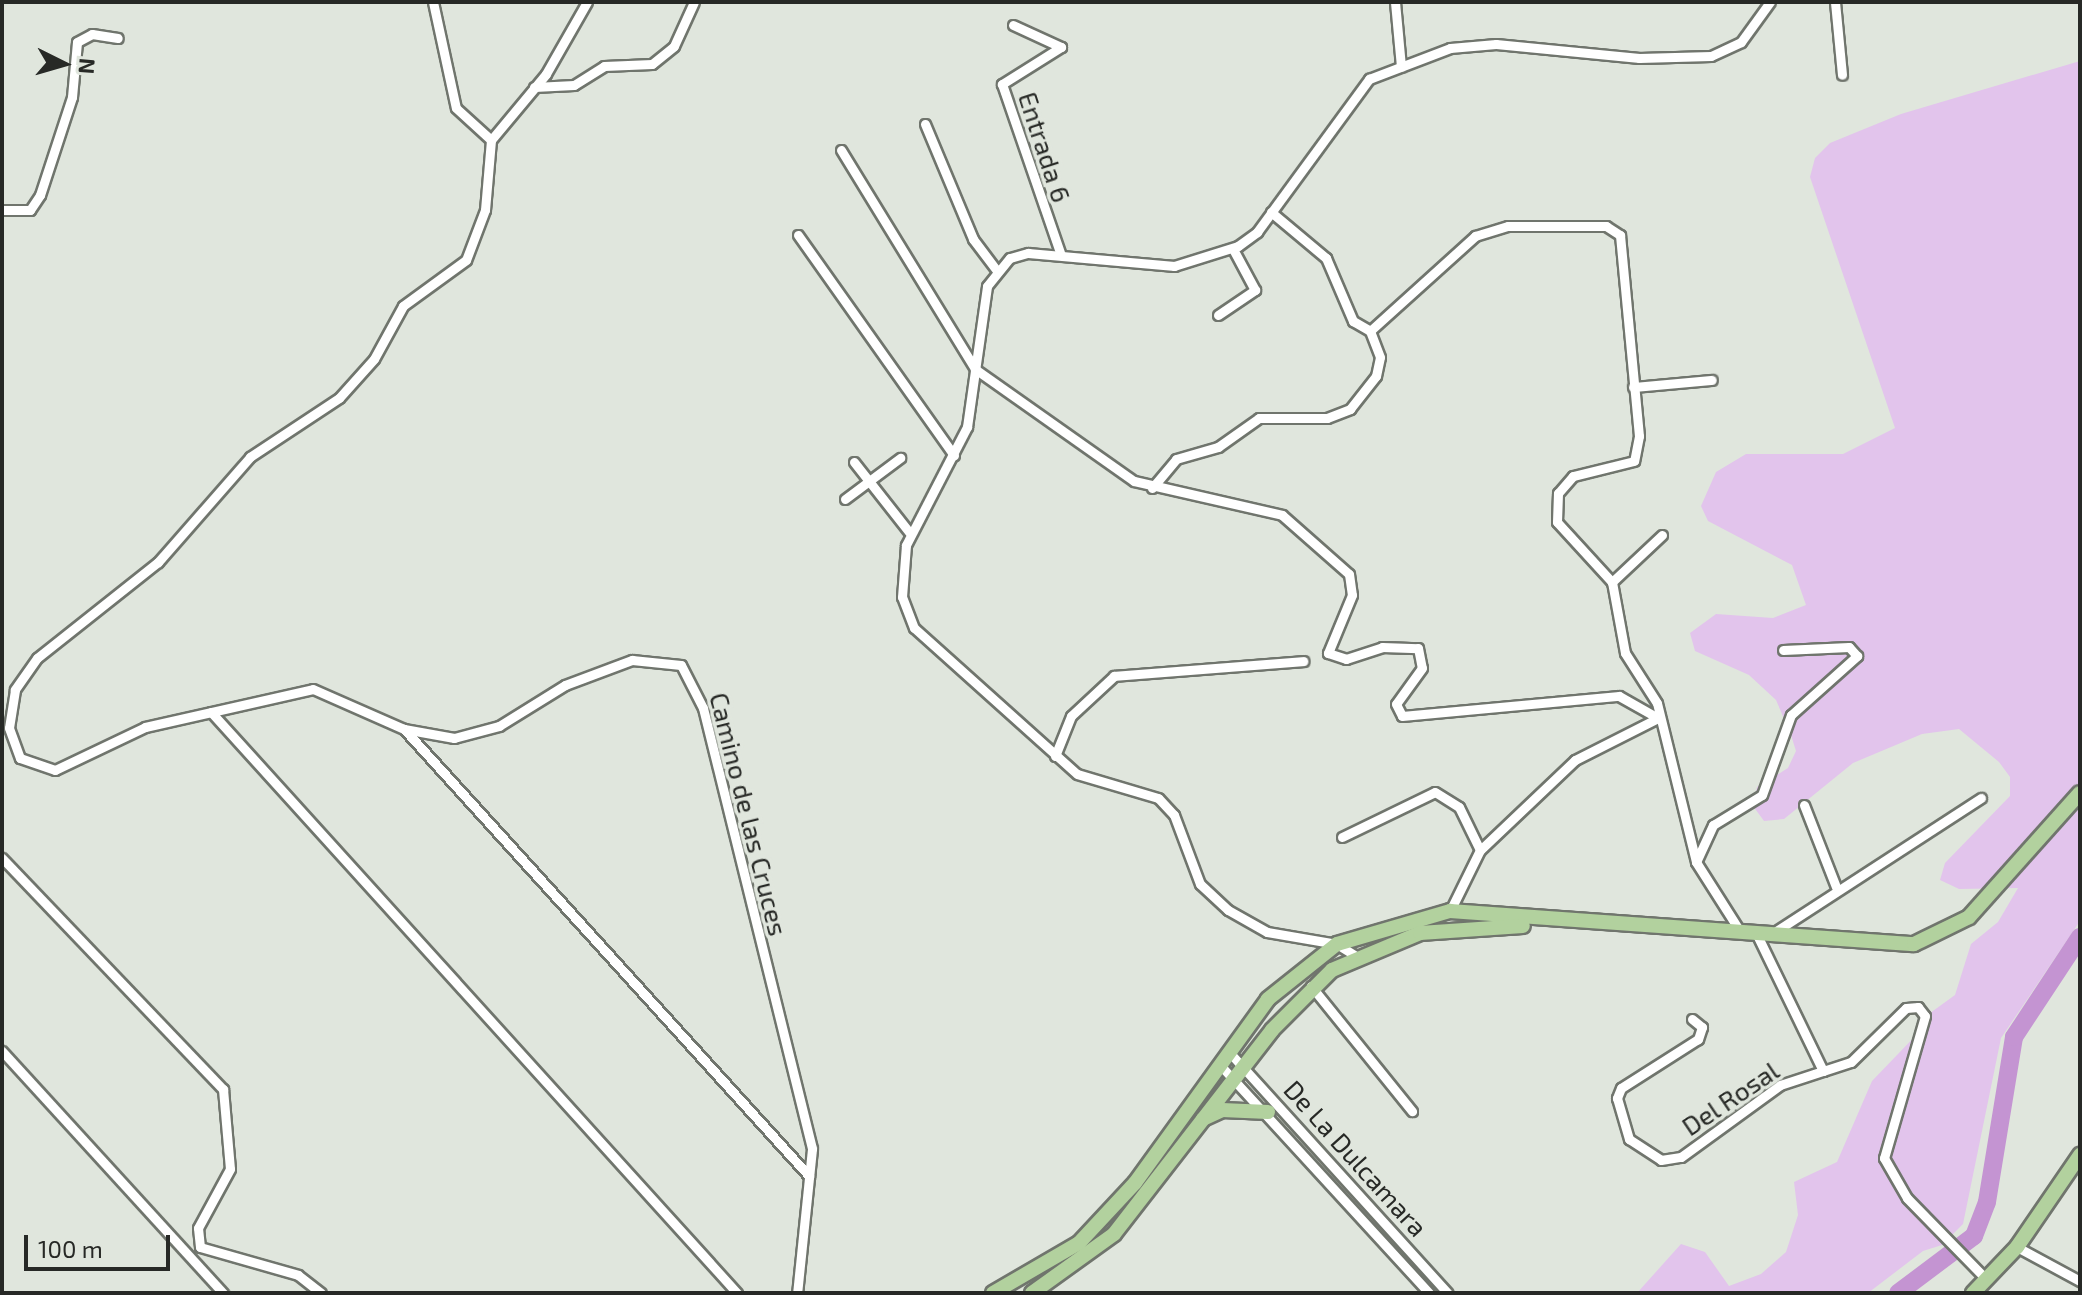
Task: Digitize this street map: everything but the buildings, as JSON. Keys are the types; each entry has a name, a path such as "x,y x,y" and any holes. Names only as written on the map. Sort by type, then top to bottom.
{"main road":[{"path":"993,1293 1079,1243 1135,1183 1268,999 1337,944 1450,911 1888,946 1937,937 1969,917 2080,793"},
{"path":"1032,1293 1114,1234 1196,1123 1311,986 1356,956 1420,933 1571,923"},
{"path":"1196,1123 1222,1110 1268,1112"},
{"path":"1973,1293 2017,1247 2080,1155"}],"street":[{"path":"433,2 456,108 491,140"},
{"path":"5,712 37,658 158,562 250,457 339,398 374,359 403,306 466,260 485,210 491,140 534,87 587,2"},
{"path":"534,87 574,85 604,66 652,64 674,46 694,2"},
{"path":"1395,2 1401,67"},
{"path":"1356,956 1337,944 1267,932 1228,910 1200,884 1174,815 1158,798 1077,774 914,628 900,571 909,532 967,427 981,305 996,270 1028,253 1174,266 1233,249 1271,212 1348,99 1369,79 1450,48 1496,44 1639,58 1711,56 1741,42 1770,2"},
{"path":"1835,2 1842,75"},
{"name":"Entrada 6","path":"1013,25 1061,47 1002,84 1061,255"},
{"path":"2,210 30,210 40,195 72,97 77,42 92,34 118,38"},
{"path":"925,124 973,239 996,270"},
{"path":"841,150 975,369 1152,488 1273,511 1299,525 1354,582 1329,644 1332,658 1408,645 1423,657 1398,697 1402,716 1619,696 1658,718"},
{"path":"1152,488 1176,459 1218,447 1247,423 1350,409 1376,376 1380,357 1370,331 1353,321 1326,258 1271,212"},
{"path":"1370,331 1475,236 1508,226 1606,226 1620,235 1633,387 1634,461 1573,476 1558,493 1557,522 1612,582 1625,653 1652,692 1696,862 1756,937 1823,1071"},
{"path":"798,235 954,455"},
{"path":"1218,315 1255,290 1233,249"},
{"path":"1633,387 1712,380"},
{"path":"845,499 900,458"},
{"path":"854,462 909,532"},
{"path":"1612,582 1662,535"},
{"path":"1696,862 1713,825 1762,795 1791,715 1857,656 1849,647 1783,650"},
{"name":"Camino de las Cruces","path":"5,712 20,758 55,770 134,731 313,689 404,729 479,735 565,685 632,660 662,658 687,669 809,1134 809,1176 797,1293"},
{"path":"1055,756 1071,716 1114,676 1303,661"},
{"path":"211,712 737,1293"},
{"path":"1450,911 1480,850 1575,760 1658,718"},
{"path":"404,729 809,1176"},
{"path":"1342,837 1435,792 1459,807 1480,850"},
{"path":"1756,937 1981,798"},
{"path":"1804,805 1836,887"},
{"path":"2,858 223,1089 230,1169 198,1228 200,1247 298,1275 321,1293"},
{"path":"1311,986 1412,1111"},
{"name":"Del Rosal","path":"1692,1019 1702,1027 1698,1039 1621,1088 1617,1098 1629,1139 1661,1160 1681,1157 1780,1085 1851,1062 1906,1008 1918,1007 1925,1016 1884,1158 1907,1198 1943,1231 1986,1279"},
{"path":"2,1051 223,1293"},
{"name":"De La Dulcamara","path":"1226,1060 1243,1065 1448,1293"},
{"name":"De La Dulcamara","path":"1226,1060 1232,1078 1268,1112 1429,1293"},
{"path":"2017,1247 2080,1281"}],"shaded area":[{"path":"2080,61 2080,921 2001,1038 1963,1224 1942,1245 1923,1251 1868,1293 1637,1293 1681,1244 1705,1252 1729,1286 1761,1274 1786,1252 1798,1215 1794,1182 1837,1162 1872,1081 1923,1028 1926,1016 1955,995 1971,944 1998,922 2018,888 1959,889 1940,880 1945,863 2010,796 2010,777 1999,762 1959,729 1922,734 1853,763 1784,819 1764,821 1753,806 1757,787 1788,768 1796,751 1791,735 1776,700 1749,675 1695,651 1690,633 1716,614 1773,618 1806,605 1792,565 1708,521 1701,506 1716,472 1746,454 1843,454 1895,428 1810,177 1815,158 1830,143 1901,114"}],"waterway":[{"path":"1898,1293 1974,1236 1987,1202 2014,1037 2080,937"}]}
